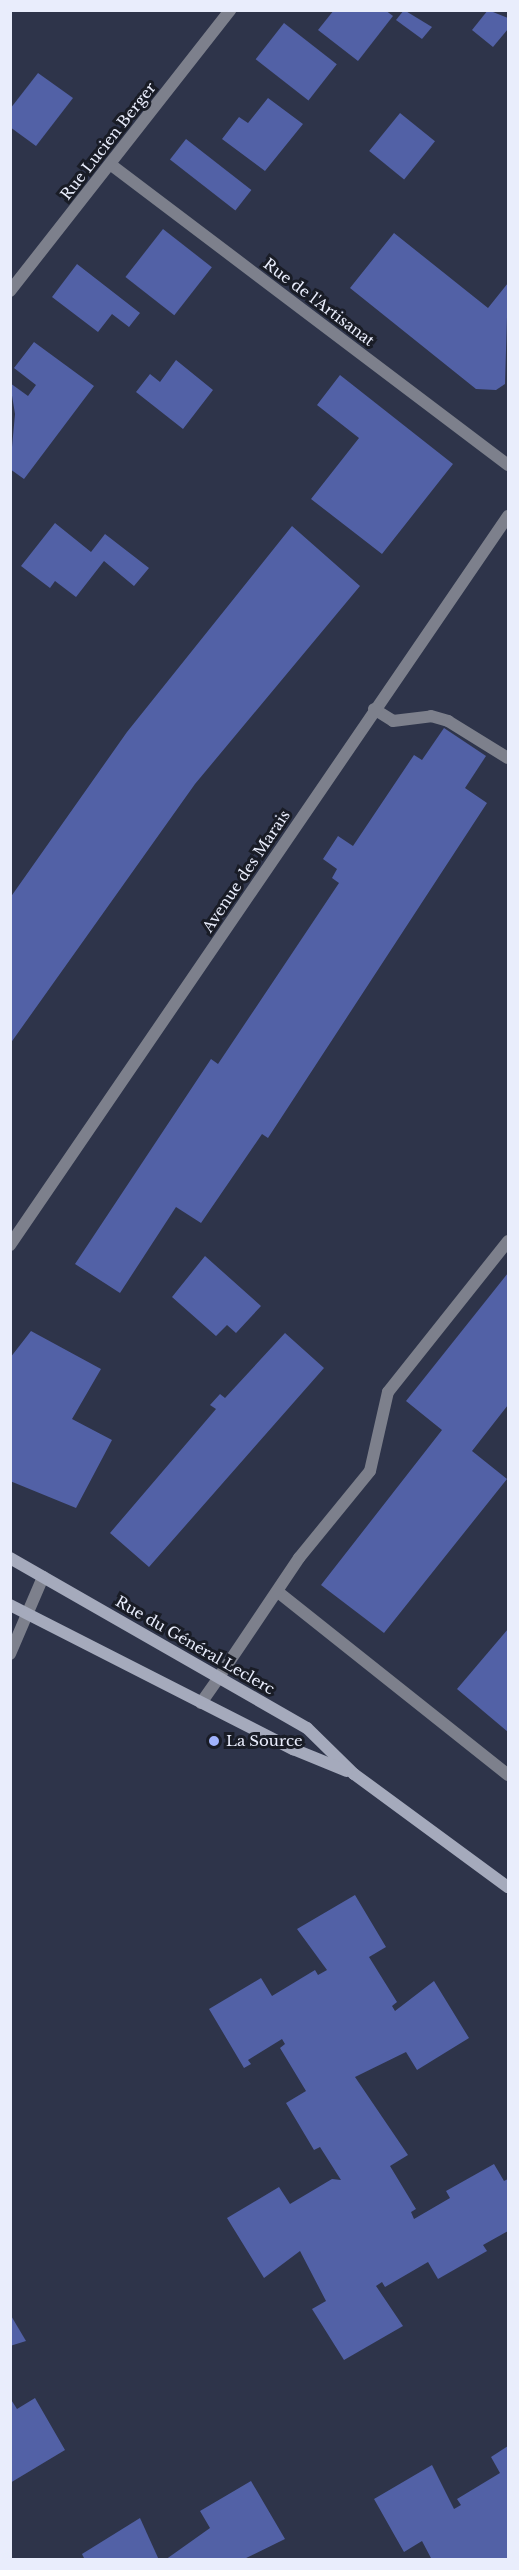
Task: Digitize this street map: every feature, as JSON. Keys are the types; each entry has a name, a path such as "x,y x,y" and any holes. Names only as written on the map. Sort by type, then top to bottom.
{"main road":[{"name":"Rue du Général Leclerc","path":"10,1558 221,1674 307,1728 354,1774 508,1887"},
{"name":"Rue du Général Leclerc","path":"10,1605 201,1703 354,1774"}],"street":[{"name":"Rue Lucien Berger","path":"10,291 230,10"},
{"name":"Rue de l'Artisanat","path":"110,164 508,465"},
{"name":"Avenue des Marais","path":"10,1245 508,516"},
{"path":"374,709 393,721 431,716 448,721 508,758"},
{"path":"201,1703 278,1592 370,1471 388,1392 508,1242"},
{"path":"10,1654 29,1614 43,1576"},
{"path":"278,1592 508,1775"}],"building":[{"path":"334,10 385,10 393,16 358,61 318,30"},
{"path":"404,10 432,27 422,39 396,20"},
{"path":"488,10 508,18 508,29 493,47 472,30"},
{"path":"284,23 337,64 308,100 256,59"},
{"path":"38,73 73,98 36,146 10,127 10,109"},
{"path":"268,98 303,124 265,171 222,139 239,117 248,123"},
{"path":"400,113 435,141 404,179 369,151"},
{"path":"186,139 251,190 235,211 170,159"},
{"path":"163,229 212,267 174,315 125,277"},
{"path":"394,233 488,308 508,283 505,384 496,390 476,389 350,288"},
{"path":"77,264 140,313 129,327 112,314 98,332 52,297"},
{"path":"34,342 94,386 24,479 10,469 15,414 10,383 28,396 36,385 14,368"},
{"path":"176,360 213,390 183,429 136,392 150,374 160,382"},
{"path":"340,375 453,464 382,554 311,499 359,438 317,405"},
{"path":"55,523 91,552 105,534 149,568 134,586 104,561 76,597 55,581 50,588 21,566"},
{"path":"292,526 360,586 195,784 10,1044 10,898 127,732"},
{"path":"444,728 486,756 465,788 487,803 268,1138 262,1134 201,1223 176,1207 120,1293 75,1264 211,1059 218,1064 339,883 332,878 337,869 323,859 338,836 353,846 414,755 422,760"},
{"path":"205,1256 261,1306 236,1333 227,1325 216,1336 172,1297"},
{"path":"508,1273 508,1405 472,1451 507,1479 384,1633 321,1585 442,1430 406,1401"},
{"path":"31,1331 101,1369 72,1419 112,1440 76,1508 10,1481 10,1358"},
{"path":"285,1333 324,1368 149,1567 110,1533 216,1409 210,1405 220,1394 225,1398"},
{"path":"508,1629 508,1732 457,1689"},
{"path":"355,1895 386,1947 369,1957 397,2002 392,2006 395,2011 434,1981 469,2038 417,2070 406,2052 355,2077 408,2155 390,2166 416,2209 411,2212 414,2219 450,2198 446,2191 494,2164 504,2181 508,2179 508,2231 483,2245 487,2251 438,2279 428,2262 385,2287 382,2282 376,2286 403,2326 344,2360 312,2309 326,2301 300,2251 264,2278 227,2218 279,2187 290,2204 332,2179 341,2180 320,2147 314,2150 286,2103 306,2091 280,2048 285,2044 282,2039 248,2060 251,2064 244,2068 209,2009 261,1978 272,1996 315,1970 318,1975 327,1970 297,1929"},
{"path":"10,2314 26,2341 10,2346"},
{"path":"10,2398 17,2409 35,2398 65,2450 10,2483"},
{"path":"508,2446 508,2560 432,2560 422,2541 404,2552 374,2499 432,2465 454,2509 461,2505 457,2499 500,2473 491,2457"},
{"path":"251,2481 285,2539 242,2560 165,2560 210,2528 200,2511"},
{"path":"140,2518 159,2560 85,2560 82,2554"}],"place":[{"name":"La Source","path":"214,1741"}]}
